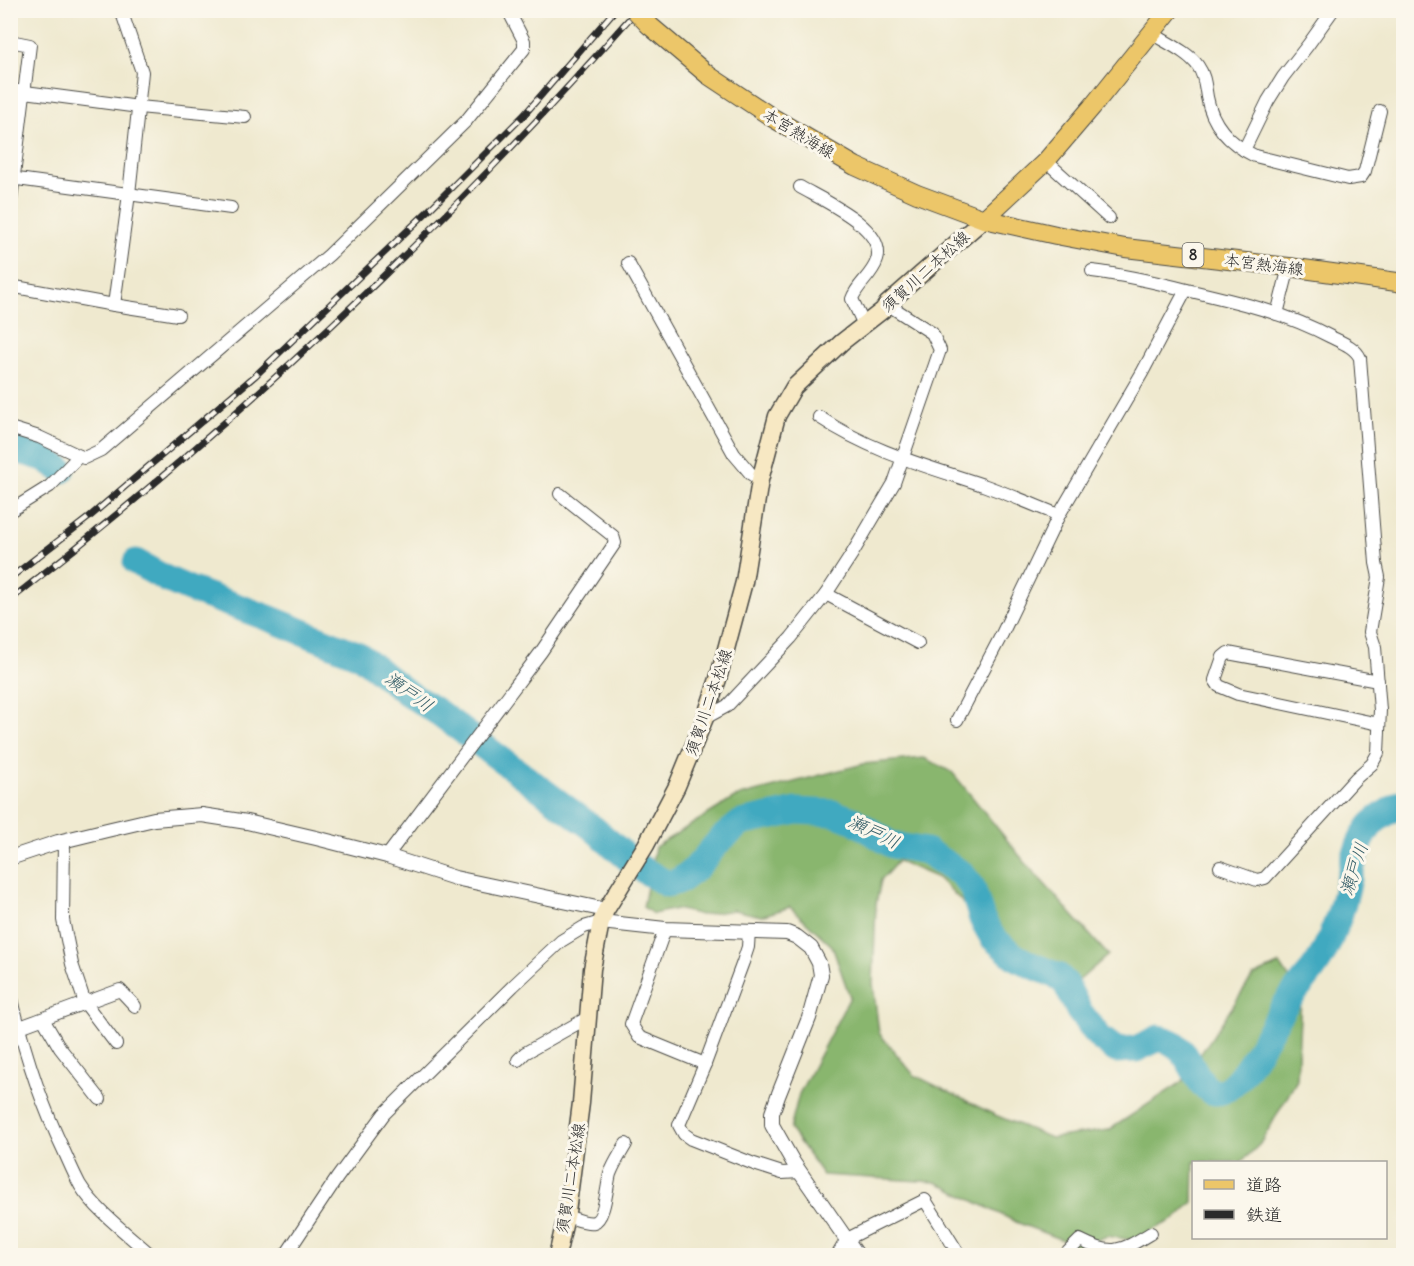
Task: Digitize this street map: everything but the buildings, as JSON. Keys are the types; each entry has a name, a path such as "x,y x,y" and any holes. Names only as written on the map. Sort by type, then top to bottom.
{"main road":[{"name":"本宮熱海線","path":"635,10 649,25 708,75 773,118 855,166 917,194 984,219 1125,248 1404,283"},
{"path":"984,219 1046,161 1153,34 1170,10"},
{"name":"須賀川二本松線","path":"556,1256 566,1216 581,1103 592,969 607,910 646,845 677,786 705,718 744,582 760,480 777,416 794,387 984,219"}],"street":[{"path":"114,306 142,72 121,10"},
{"path":"10,428 39,437 84,458 101,450 329,255 466,121 522,54 524,41 508,10"},
{"path":"1244,150 1268,100 1333,10"},
{"path":"1153,34 1197,65 1203,76 1209,107 1228,139 1244,150 1271,161 1348,179 1360,177 1365,171 1380,111"},
{"path":"10,41 30,45 10,208"},
{"path":"10,90 246,117"},
{"path":"1046,161 1108,218"},
{"path":"12,178 231,208"},
{"path":"800,187 853,218 869,231 876,242 879,252 877,260 871,273 852,299 864,325"},
{"path":"628,263 734,454 751,474 760,480"},
{"path":"1277,314 1289,267"},
{"path":"1092,270 1141,278 1229,298 1307,324 1358,352 1360,358 1379,577 1370,632 1375,647 1378,681 1378,753 1372,764 1356,778 1265,878 1257,880 1220,867"},
{"path":"10,286 114,306 178,315"},
{"path":"957,720 1002,634 1059,515 1142,373 1186,290"},
{"path":"705,718 727,706 791,638 826,594 894,483 940,350 932,333 887,304"},
{"path":"819,417 844,434 903,460 984,486 1059,515"},
{"path":"10,511 50,486 78,456"},
{"path":"387,855 541,652 615,543 613,536 560,494"},
{"path":"826,594 918,643"},
{"path":"1378,681 1228,652 1223,657 1215,680 1219,686 1238,694 1379,724"},
{"path":"10,858 64,840 154,819 202,815 247,822 387,855 455,878 607,910 665,929 792,934 811,948 819,963 821,975 812,1008 772,1113 772,1125 800,1172 858,1256"},
{"path":"64,840 63,920 72,964 85,1003 116,1044"},
{"path":"285,1256 337,1178 384,1114 561,941 607,910"},
{"path":"665,929 631,1024 639,1037 705,1064"},
{"path":"749,931 748,947 743,962 705,1064 679,1125 684,1134 691,1139 754,1164 782,1173 800,1172"},
{"path":"10,990 55,1132 80,1185 104,1212 152,1256"},
{"path":"20,1027 120,990 135,1006"},
{"path":"518,1060 525,1053 589,1017"},
{"path":"43,1019 60,1048 100,1099"},
{"path":"566,1216 592,1222 599,1219 611,1171 626,1144"},
{"path":"837,1256 848,1239 925,1200 960,1256"},
{"path":"1064,1256 1080,1240 1092,1246 1115,1251 1151,1233"}],"green space":[{"path":"924,758 952,772 1024,861 1108,955 1076,983 996,935 938,878 898,861 881,880 876,904 873,983 879,1033 914,1075 995,1115 1051,1138 1109,1130 1182,1082 1253,976 1280,964 1301,996 1297,1080 1260,1144 1242,1161 1192,1161 1192,1203 1175,1219 1132,1240 1107,1236 1080,1247 1016,1222 936,1182 823,1175 790,1129 799,1094 850,997 832,946 790,907 761,916 734,910 701,915 676,909 653,914 643,907 655,847 736,797 863,764"}],"waterway":[{"name":"瀬戸川","path":"10,448 44,458 62,470"},
{"name":"瀬戸川","path":"136,562 189,589 359,655 594,829 637,866 667,884 679,881 695,869 720,840 741,823 797,811 833,813 853,820 892,845 926,851 962,874 972,887 982,919 993,938 1014,956 1058,976 1066,984 1079,1011 1100,1038 1116,1050 1136,1049 1159,1038 1171,1042 1186,1057 1202,1083 1215,1092 1225,1090 1245,1071 1285,1005 1325,950 1342,905 1354,858 1370,826 1404,802"}],"railway":[{"path":"10,578 88,518 256,375 427,212 524,115 615,10"},
{"path":"10,600 177,464 337,320 491,169 637,10"}]}
